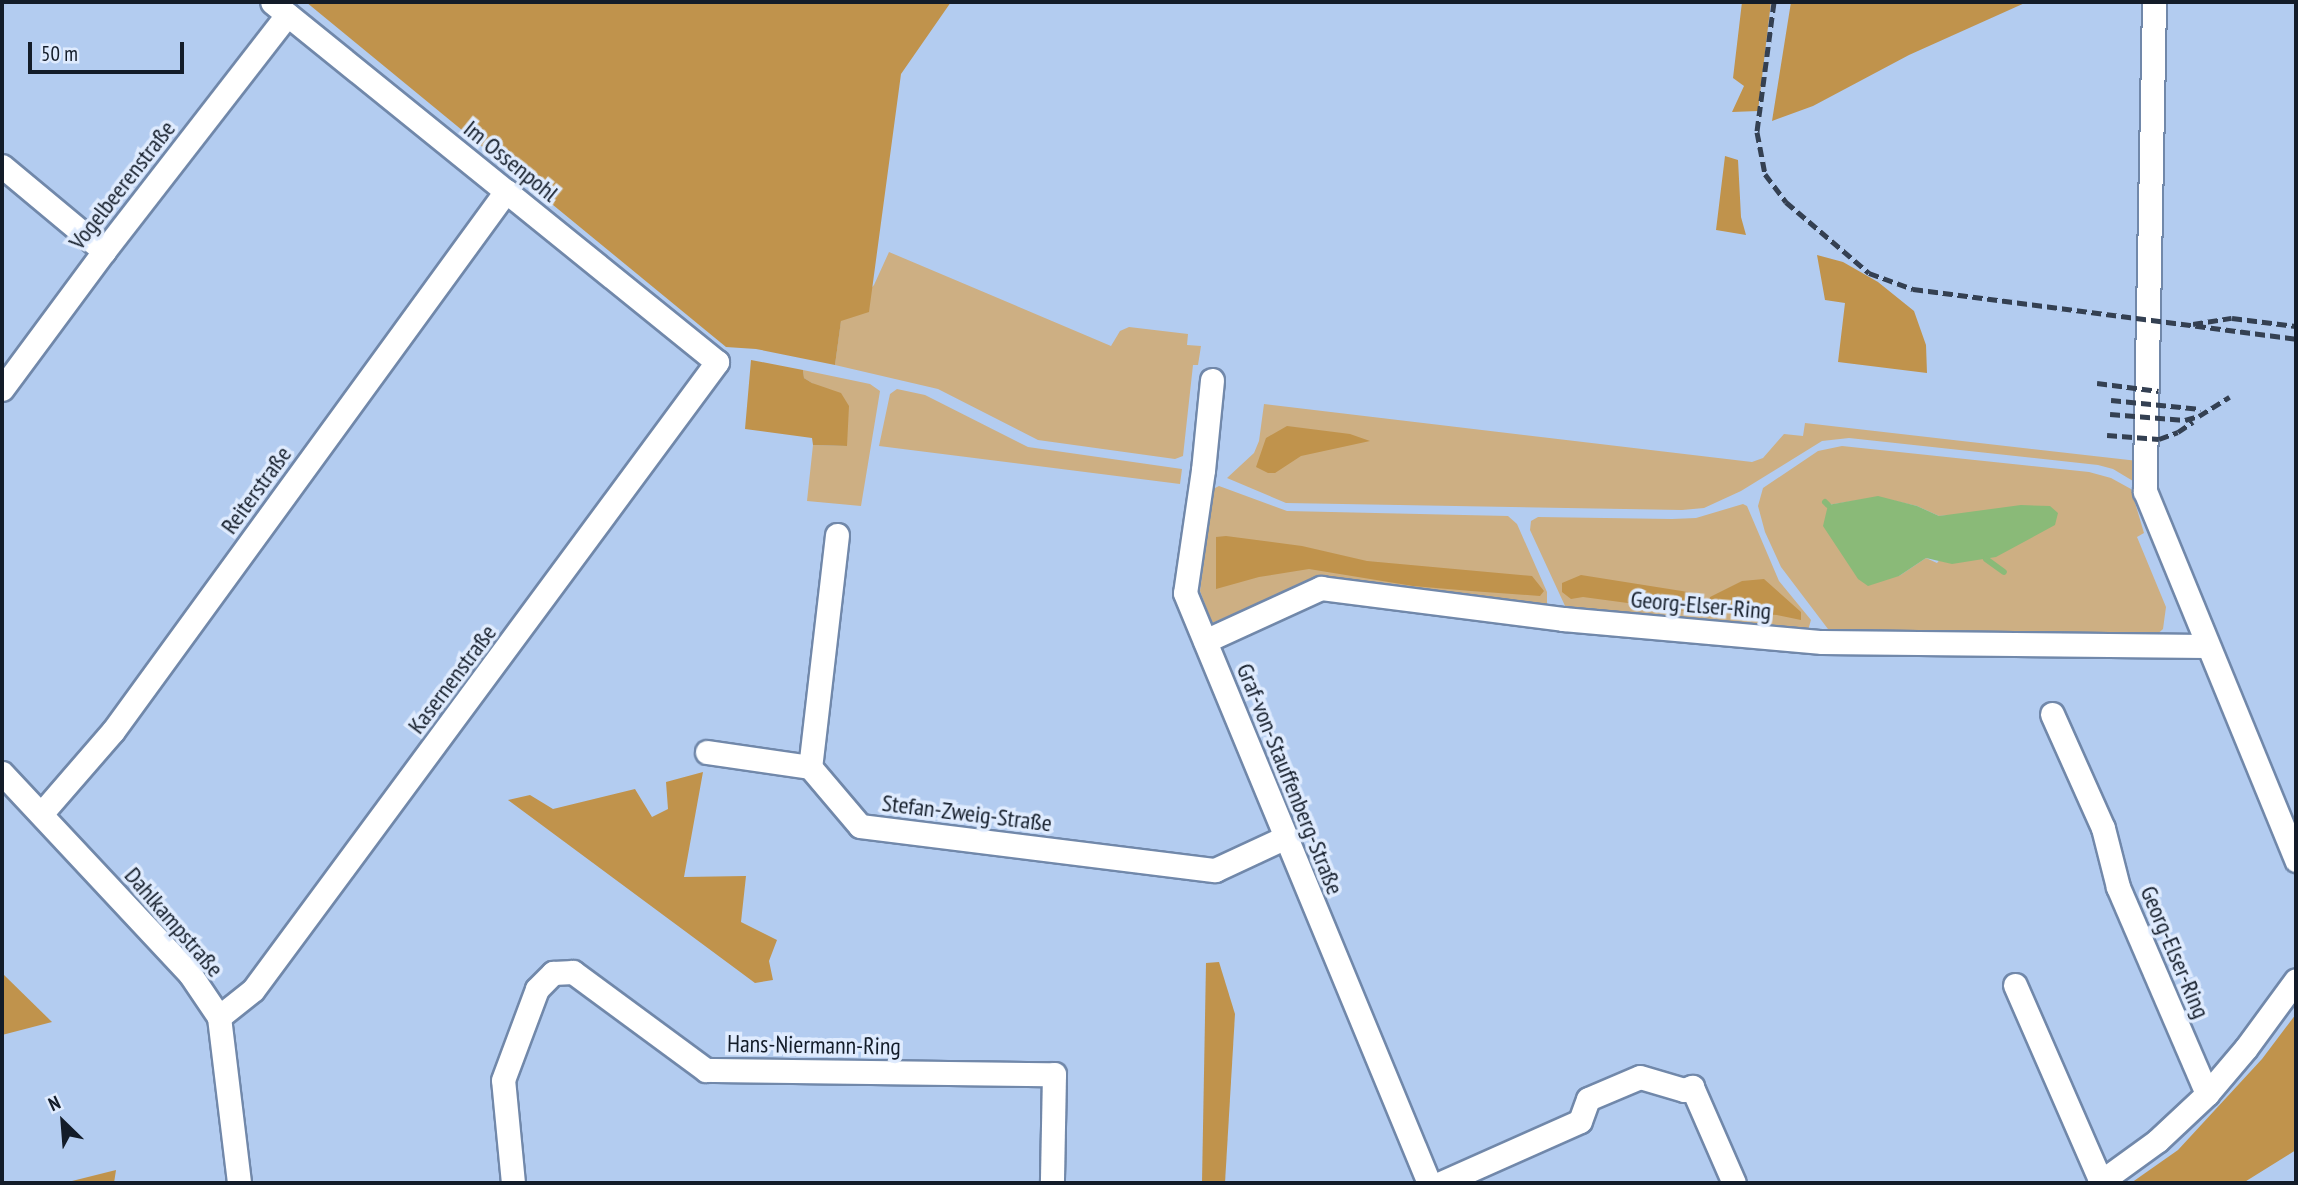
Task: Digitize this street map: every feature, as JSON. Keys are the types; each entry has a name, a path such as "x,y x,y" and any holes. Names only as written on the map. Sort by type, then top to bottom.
{"street":[{"path":"2154,2 2145,491 2206,646 2296,860"},
{"name":"Im Ossenpohl","path":"280,8 717,362"},
{"name":"Vogelbeerenstraße","path":"2,389 280,8"},
{"path":"2,166 104,251"},
{"name":"Reiterstraße","path":"41,814 113,731 506,191"},
{"name":"Kasernenstraße","path":"219,1017 253,990 717,362"},
{"name":"Graf-von-Stauffenberg-Straße","path":"1212,380 1203,470 1185,593 1429,1183"},
{"path":"707,752 810,767 836,535"},
{"name":"Georg-Elser-Ring","path":"1205,642 1321,588 1563,620 1832,642 2206,646"},
{"name":"Georg-Elser-Ring","path":"2052,714 2103,828 2119,887 2207,1094"},
{"name":"Stefan-Zweig-Straße","path":"810,767 860,826 1215,870 1286,837"},
{"name":"Dahlkampstraße","path":"2,773 190,974 219,1017 239,1183"},
{"name":"Hans-Niermann-Ring","path":"513,1183 503,1080 537,989 553,973 573,972 706,1070 1054,1074 1052,1183"},
{"path":"2015,985 2100,1183 2157,1142 2207,1094 2246,1048 2296,980"},
{"path":"1441,1183 1580,1121 1588,1099 1640,1077 1684,1090 1692,1087 1734,1183"}],"shaded area":[{"path":"306,2 951,2 901,74 869,312 841,321 835,365 756,349 726,347"},
{"path":"1742,2 1771,2 1758,111 1732,112 1744,86 1733,78"},
{"path":"1791,2 2027,2 1909,55 1813,106 1772,121"},
{"path":"1725,156 1738,160 1741,217 1746,235 1716,230"},
{"path":"889,252 1111,346 1120,331 1129,327 1188,334 1187,345 1201,346 1198,365 1193,365 1183,456 1175,459 1038,440 938,389 835,365 841,320 874,285"},
{"path":"1817,255 1843,262 1878,282 1914,311 1926,345 1927,373 1838,362 1845,303 1825,300"},
{"path":"751,360 803,370 804,378 812,383 841,393 849,406 847,446 813,445 812,438 745,429"},
{"path":"803,370 870,384 880,391 861,506 807,501 813,445 846,446 848,406 804,378"},
{"path":"897,389 925,395 1028,447 1182,469 1180,484 879,446 890,394"},
{"path":"1264,404 1752,462 1763,458 1784,434 1803,436 1805,423 2138,461 2138,467 2133,471 2133,481 2113,469 2098,465 1849,438 1822,441 1741,491 1704,508 1682,510 1286,503 1227,478 1254,453 1259,441"},
{"path":"1287,426 1350,434 1370,441 1301,456 1275,473 1268,473 1256,467 1266,438"},
{"path":"1842,446 2089,472 2111,478 2131,489 2144,533 2137,537 2166,607 2163,629 2154,637 1831,633 1781,567 1765,532 1758,506 1763,488 1818,451","holes":["1878,497 1917,506 1939,516 1978,513 1937,563 1926,558 1899,576 1828,505"]},
{"path":"1219,486 1287,511 1508,516 1517,524 1547,592 1547,604 1543,606 1319,578 1212,623 1200,591 1213,489"},
{"path":"1878,496 1917,506 1939,516 2021,505 2050,506 2058,513 2055,525 1996,557 1952,564 1926,558 1899,576 1868,586 1858,579 1823,526 1828,505"},
{"path":"1743,504 1747,506 1779,581 1811,620 1808,630 1566,608 1530,530 1531,521 1538,517 1696,518"},
{"path":"1216,537 1302,546 1367,561 1532,576 1544,591 1540,596 1413,586 1309,569 1259,577 1216,589"},
{"path":"1581,575 1688,592 1691,599 1687,611 1583,597 1571,599 1562,592 1562,583"},
{"path":"1764,579 1801,612 1801,620 1777,615 1713,611 1707,607 1710,597 1742,581"},
{"path":"703,772 684,877 746,876 741,922 777,940 769,961 773,980 755,983 508,800 530,795 553,809 635,789 652,817 668,809 666,782"},
{"path":"1219,962 1235,1014 1225,1183 1202,1183 1206,963"},
{"path":"2,973 52,1022 2,1035"},
{"path":"2296,1014 2296,1150 2243,1183 2131,1183 2178,1150 2262,1059"},
{"path":"116,1170 114,1183 64,1183"}],"waterway":[{"path":"1825,502 1828,505"},
{"path":"1986,559 2004,572"}],"railway":[{"path":"1774,2 1757,132 1765,174 1786,202 1869,273 1913,289 2296,339"},
{"path":"2193,324 2232,318 2296,326"},
{"path":"2097,383 2158,391"},
{"path":"2110,414 2185,420 2199,416 2230,397"},
{"path":"2111,400 2201,409"},
{"path":"2107,435 2159,439 2178,432 2193,422"}]}
